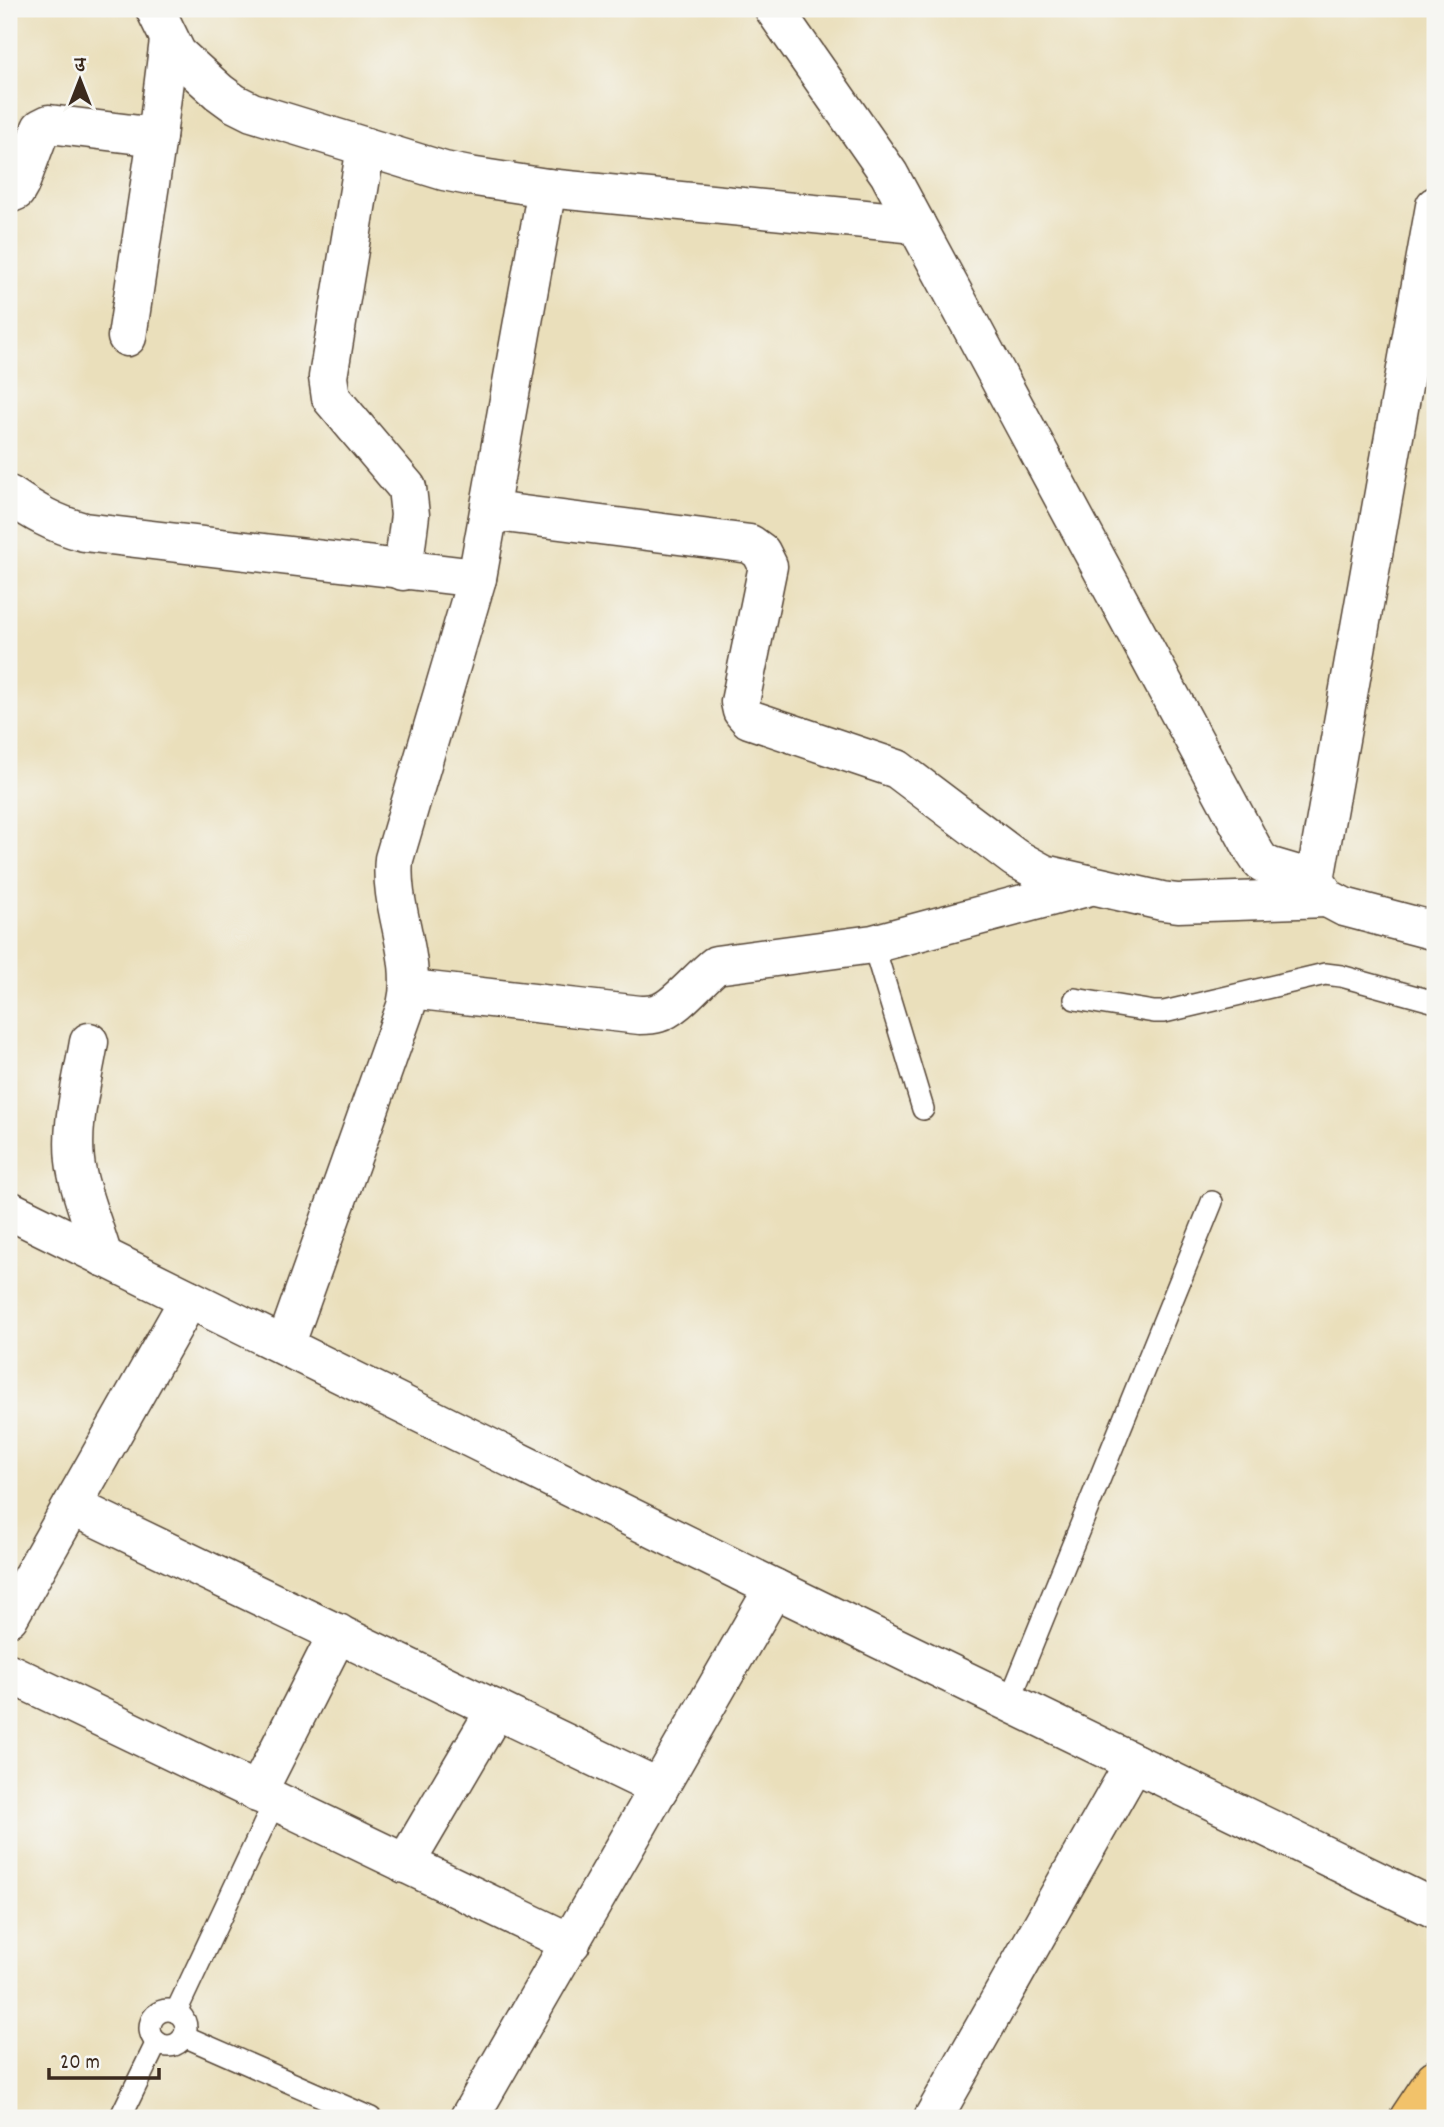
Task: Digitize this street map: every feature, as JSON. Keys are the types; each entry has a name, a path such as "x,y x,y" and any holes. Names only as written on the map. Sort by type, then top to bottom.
{"highway":[{"path":"1409,2118 1435,2079"}],"street":[{"path":"774,9 889,174 1261,862 1321,889 1344,907 1435,931"},
{"path":"162,25 177,54 234,103 252,112 444,172 547,188 916,225"},
{"path":"127,337 158,137 162,25"},
{"path":"9,194 16,191 20,184 41,128 49,124 158,137"},
{"path":"366,147 328,387 331,397 407,488 410,515 403,570"},
{"path":"285,1346 411,989 394,892 394,859 477,578 547,188"},
{"path":"1321,889 1435,206"},
{"path":"9,495 59,525 84,532 477,578"},
{"path":"490,512 750,544 761,552 768,566 740,702 742,711 749,719 897,769 1028,867 1044,874 1093,886 1178,903 1321,889"},
{"path":"411,989 640,1015 655,1014 667,1009 716,965 873,943 1093,886"},
{"path":"89,1042 76,1118 75,1154 77,1173 103,1257"},
{"path":"9,1210 774,1588 1435,1909"},
{"path":"9,1618 189,1299"},
{"path":"72,1506 659,1788"},
{"path":"469,2118 774,1588"},
{"path":"266,1797 338,1633"},
{"path":"9,1673 571,1943"},
{"path":"405,1864 496,1710"},
{"path":"933,2118 1134,1763"}],"lane":[{"path":"873,943 923,1109"},
{"path":"1075,999 1164,1012 1325,974 1435,1002"},
{"path":"1009,1702 1212,1202"},
{"path":"176,2012 266,1797"},
{"path":"161,2012 176,2012 185,2022 186,2031 180,2042 164,2046 153,2037 150,2029 152,2022 161,2012"},
{"path":"184,2036 371,2118"},
{"path":"120,2118 158,2042"}]}
